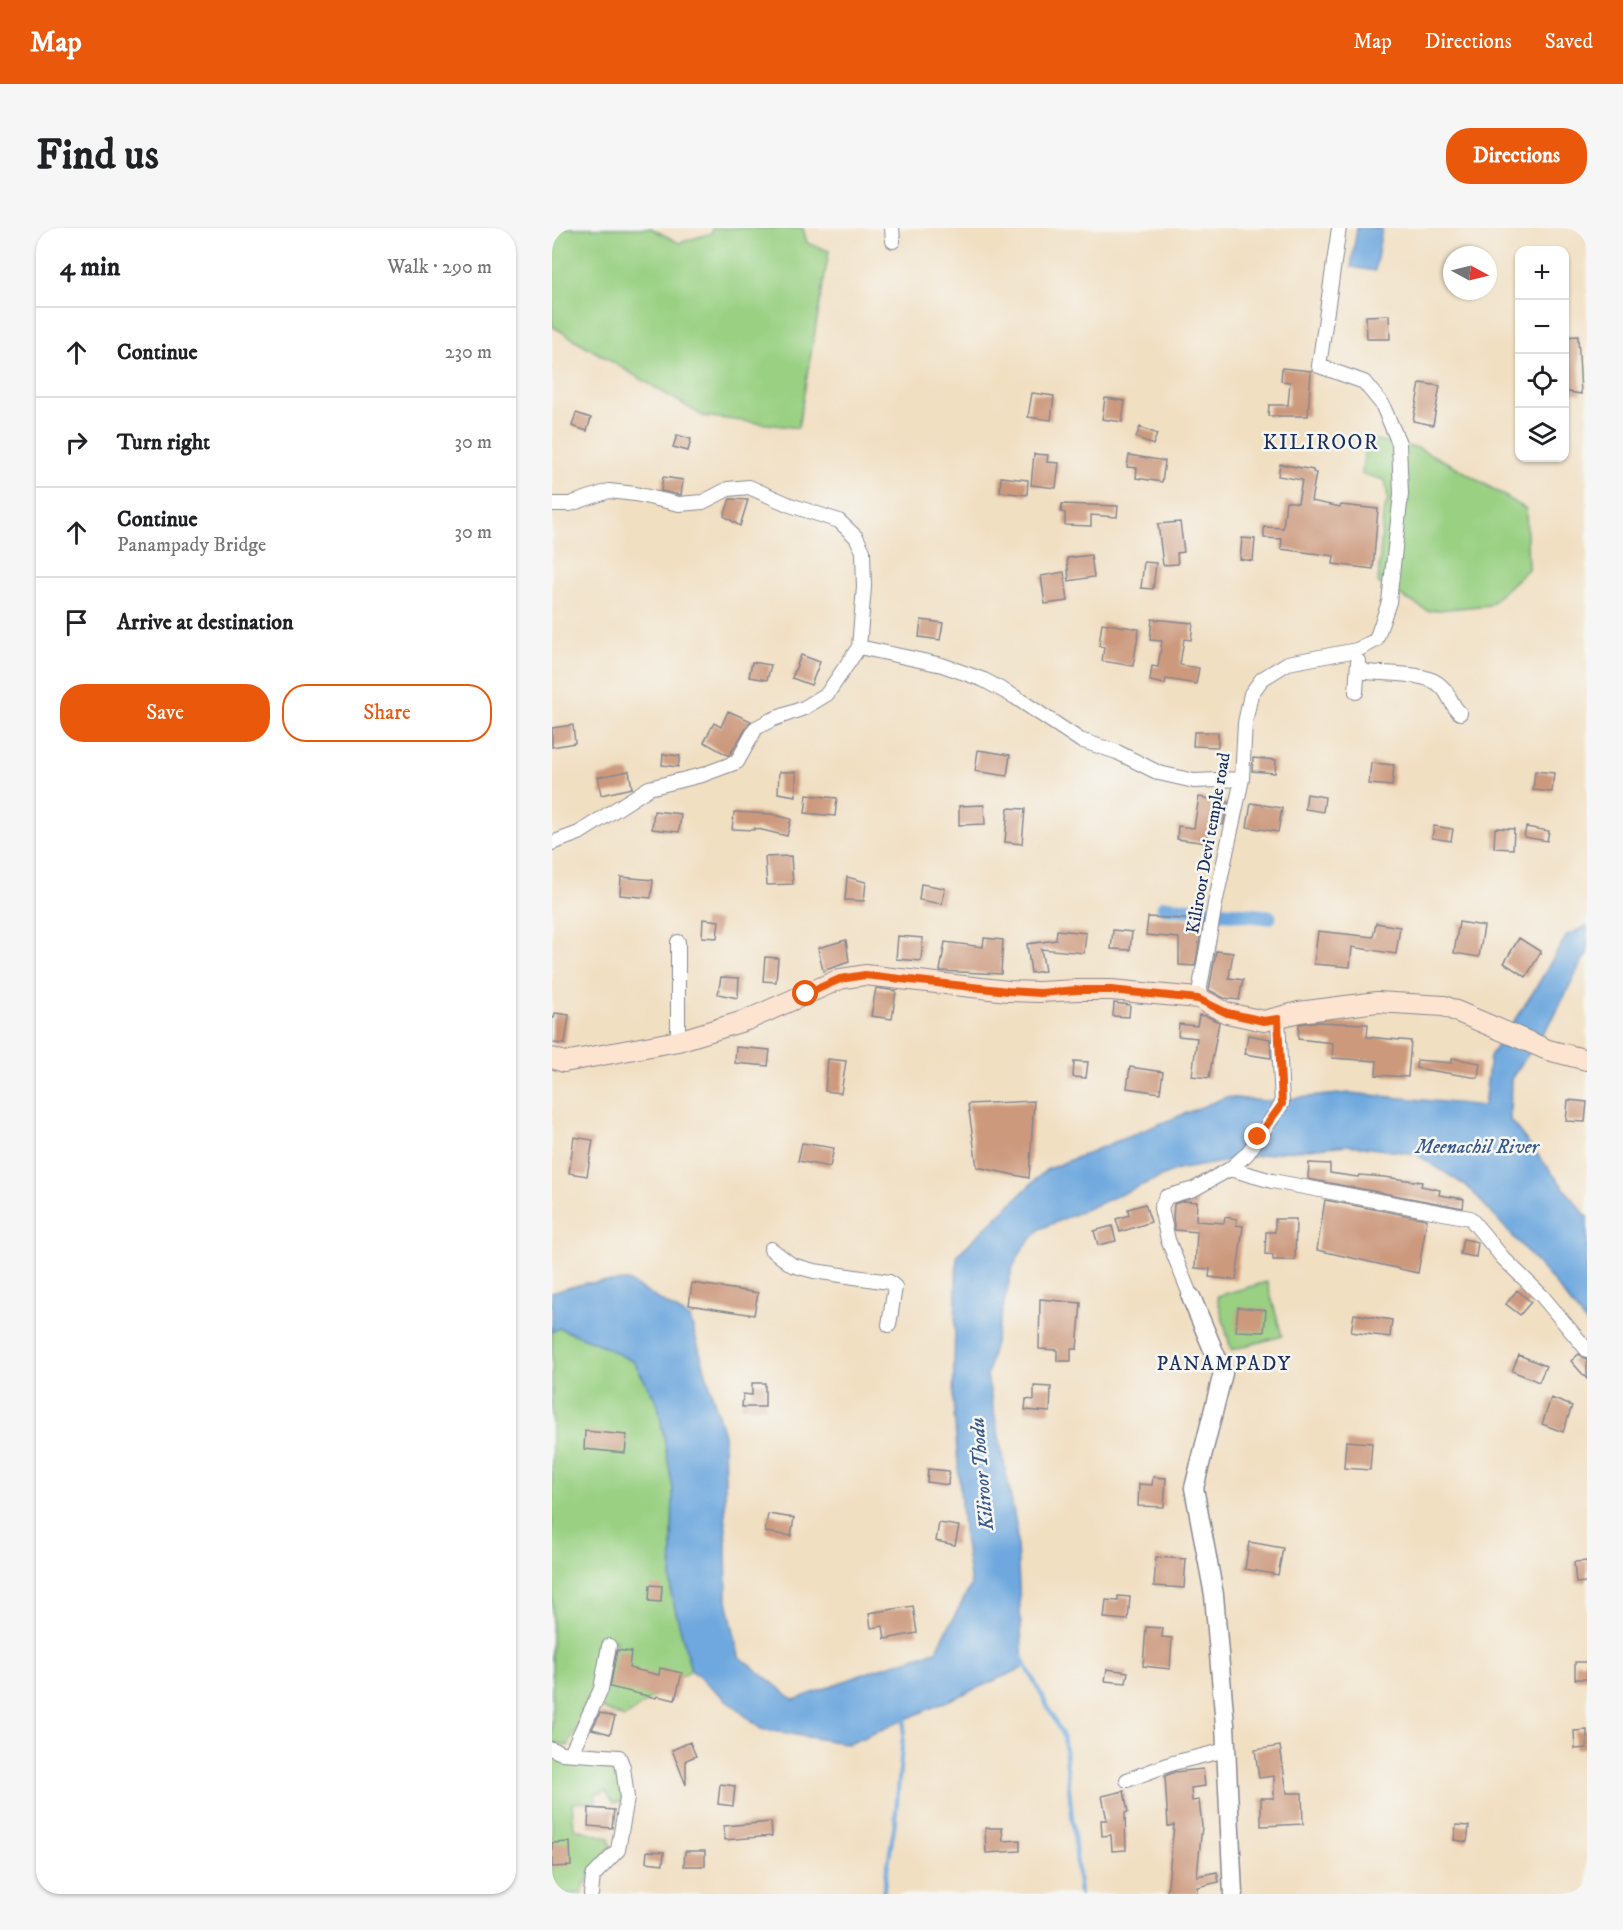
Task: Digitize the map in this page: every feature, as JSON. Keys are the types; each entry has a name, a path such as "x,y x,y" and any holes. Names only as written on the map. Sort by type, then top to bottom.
{"main road":[{"path":"552,1058 564,1062 678,1041 747,1020 840,979 865,975 1008,991 1040,993 1111,990 1198,999 1227,1013 1264,1021 1299,1012 1377,1002 1444,1006 1548,1050 1587,1060"}],"street":[{"name":"Kiliroor Devi temple road","path":"1198,999 1215,904 1242,779 1245,723 1251,694 1256,686 1288,663 1357,650 1377,640 1389,603 1401,494 1399,443 1382,404 1364,382 1319,366 1339,228"},
{"path":"552,504 570,504 609,490 679,504 703,502 728,489 749,487 790,506 839,521 856,537 863,551 864,587 859,647 827,694 804,708 756,728 737,762 702,775 649,788 579,833 552,843"},
{"path":"859,647 942,665 984,680 1080,740 1117,752 1159,773 1194,781 1242,779"},
{"path":"1347,652 1359,662 1356,692"},
{"path":"1358,666 1366,672 1431,679 1442,686 1451,699 1454,709 1460,713"},
{"path":"678,942 678,1041"},
{"path":"1233,1894 1226,1750 1214,1595 1194,1488 1223,1373 1168,1240 1161,1208 1166,1197 1194,1189 1233,1166 1247,1154 1282,1104 1278,1019"},
{"path":"1233,1166 1272,1181 1470,1218 1503,1258 1542,1296 1587,1350"},
{"path":"771,1249 792,1265 814,1271 889,1282 895,1287 889,1325"},
{"path":"571,1754 601,1689 609,1646"},
{"path":"552,1749 571,1754 619,1757 623,1767 627,1798 618,1850 593,1876 591,1894"},
{"path":"1127,1780 1173,1763 1226,1750"}],"green space":[{"path":"552,228 651,228 679,243 712,233 712,228 803,228 807,243 829,251 798,428 703,416 552,326"},
{"path":"1366,438 1418,448 1456,467 1526,509 1528,569 1489,605 1428,611 1378,583 1383,516 1388,499 1385,480 1362,474"},
{"path":"1267,1282 1282,1336 1231,1350 1217,1296"},
{"path":"559,1328 599,1344 634,1362 658,1404 673,1489 671,1593 691,1670 624,1718 601,1708 616,1640 601,1641 596,1688 568,1746 552,1741 552,1332"},
{"path":"552,1751 616,1760 622,1801 614,1803 606,1791 595,1794 596,1801 572,1803 574,1828 609,1838 611,1846 583,1887 583,1894 552,1894"}],"water":[{"path":"1357,228 1382,228 1375,271 1351,267"},
{"name":"Meenachil River","path":"1587,926 1587,956 1583,959 1555,1015 1511,1079 1510,1120 1587,1217 1587,1324 1548,1275 1468,1187 1416,1154 1348,1145 1280,1152 1177,1170 1040,1229 1023,1248 1012,1269 987,1376 1016,1524 1023,1668 849,1744 761,1729 691,1670 671,1593 673,1489 658,1404 634,1362 599,1344 559,1328 552,1332 552,1292 586,1283 628,1281 690,1318 724,1435 727,1600 739,1656 794,1700 877,1669 936,1651 971,1585 963,1529 953,1401 957,1255 1046,1170 1226,1097 1264,1101 1350,1093 1484,1106 1490,1056 1534,991 1567,935"}],"building":[{"path":"1389,315 1390,339 1367,339 1366,316"},
{"path":"1578,336 1581,394 1569,392 1569,337"},
{"path":"1282,368 1311,371 1308,416 1268,416 1269,405 1288,405 1290,382 1281,381"},
{"path":"1420,383 1440,386 1433,425 1413,421"},
{"path":"1032,393 1054,396 1051,420 1028,417"},
{"path":"1105,398 1125,401 1122,422 1102,419"},
{"path":"576,413 591,418 587,431 572,426"},
{"path":"1140,427 1157,434 1153,445 1136,437"},
{"path":"677,435 691,439 688,451 673,447"},
{"path":"1034,454 1048,455 1047,462 1059,463 1056,488 1031,485"},
{"path":"1129,455 1165,461 1162,482 1136,478 1137,468 1127,467"},
{"path":"1280,464 1313,470 1316,473 1311,501 1340,507 1341,505 1378,509 1373,569 1333,564 1334,556 1281,549 1282,539 1264,538 1264,527 1283,528 1286,501 1298,503 1302,480 1278,476"},
{"path":"663,477 683,480 681,495 661,491"},
{"path":"1001,477 1028,480 1027,495 1000,492"},
{"path":"730,499 748,500 740,526 724,516"},
{"path":"1062,504 1118,506 1117,517 1091,515 1091,526 1065,525 1065,513 1061,512"},
{"path":"1180,522 1184,552 1177,553 1178,564 1163,565 1158,524"},
{"path":"1242,538 1255,539 1253,561 1240,559"},
{"path":"1091,555 1094,577 1069,581 1067,558"},
{"path":"1144,562 1156,563 1153,589 1141,588"},
{"path":"1064,572 1068,601 1045,604 1041,576"},
{"path":"1152,619 1193,623 1191,640 1184,639 1180,665 1199,668 1196,684 1166,679 1165,684 1150,681 1152,666 1158,667 1162,641 1150,640"},
{"path":"921,620 943,623 940,640 919,637"},
{"path":"1102,623 1139,629 1133,666 1102,661 1104,647 1099,646"},
{"path":"801,655 820,662 811,685 792,678"},
{"path":"752,662 771,665 767,680 749,677"},
{"path":"728,711 751,721 729,756 704,742 714,723 721,727"},
{"path":"573,725 575,743 552,747 552,728"},
{"path":"1194,732 1218,732 1218,747 1193,746"},
{"path":"978,750 1010,755 1007,776 975,771"},
{"path":"663,754 680,756 678,767 662,765"},
{"path":"1253,758 1276,760 1275,773 1252,771"},
{"path":"1371,763 1394,765 1392,786 1369,784"},
{"path":"629,771 632,788 601,795 598,777"},
{"path":"1535,771 1554,773 1552,792 1533,790"},
{"path":"779,772 796,772 796,796 778,793"},
{"path":"1307,794 1325,797 1323,812 1305,809"},
{"path":"807,795 837,798 835,816 805,813"},
{"path":"1199,797 1228,802 1223,825 1210,823 1207,843 1177,839 1178,826 1194,828"},
{"path":"1251,803 1282,808 1278,832 1247,827"},
{"path":"984,805 985,824 959,825 959,806"},
{"path":"1008,808 1025,809 1022,844 1005,842"},
{"path":"654,811 681,814 679,832 652,829"},
{"path":"734,812 771,814 791,819 787,836 754,828 754,830 732,829"},
{"path":"1434,826 1453,829 1451,841 1432,838"},
{"path":"1526,827 1549,831 1547,841 1524,837"},
{"path":"1495,828 1514,829 1513,849 1494,848"},
{"path":"791,856 793,884 767,885 765,857"},
{"path":"621,877 653,880 651,898 620,895"},
{"path":"847,877 866,882 864,901 845,900"},
{"path":"921,884 945,888 942,904 919,900"},
{"path":"1148,917 1203,920 1195,966 1179,965 1179,938 1146,935"},
{"path":"703,919 719,921 717,938 702,937"},
{"path":"1459,922 1484,926 1479,957 1454,953"},
{"path":"1376,923 1400,927 1396,954 1352,947 1350,967 1314,964 1318,931 1373,937"},
{"path":"1057,930 1086,933 1084,953 1041,949 1045,971 1031,973 1027,944 1056,940"},
{"path":"1113,930 1132,932 1130,950 1111,949"},
{"path":"898,936 923,938 921,961 896,959"},
{"path":"984,938 1003,940 1001,974 940,971 945,942 983,947"},
{"path":"1519,938 1541,952 1526,977 1504,963"},
{"path":"846,940 849,962 823,971 818,948"},
{"path":"1216,951 1233,953 1229,978 1243,980 1239,1000 1224,998 1209,990"},
{"path":"765,957 778,958 776,982 763,981"},
{"path":"721,977 739,978 738,998 718,994"},
{"path":"876,988 896,991 892,1019 871,1016"},
{"path":"1114,1003 1130,1005 1129,1017 1113,1016"},
{"path":"555,1013 569,1015 565,1044 552,1043 552,1018"},
{"path":"1199,1015 1219,1022 1209,1078 1192,1076 1197,1038 1178,1036 1179,1024 1197,1026"},
{"path":"1313,1022 1368,1024 1367,1037 1411,1041 1408,1077 1376,1075 1377,1061 1332,1058 1333,1043 1298,1039 1299,1024"},
{"path":"1248,1035 1270,1039 1271,1058 1245,1054"},
{"path":"736,1047 770,1050 768,1066 735,1063"},
{"path":"1452,1058 1480,1063 1478,1078 1416,1068 1417,1060 1452,1063"},
{"path":"828,1059 846,1061 841,1093 825,1091"},
{"path":"1074,1061 1088,1062 1086,1078 1073,1077"},
{"path":"1130,1067 1163,1072 1160,1093 1127,1088"},
{"path":"1568,1100 1587,1102 1585,1122 1566,1121"},
{"path":"1034,1101 1029,1178 977,1167 968,1104"},
{"path":"574,1137 593,1140 587,1176 569,1173"},
{"path":"802,1143 834,1148 830,1167 798,1161"},
{"path":"1309,1163 1330,1164 1330,1173 1422,1182 1421,1186 1440,1190 1439,1195 1464,1199 1463,1208 1308,1179"},
{"path":"1325,1200 1427,1219 1418,1273 1317,1250"},
{"path":"1183,1201 1197,1202 1196,1221 1224,1223 1225,1217 1237,1219 1236,1225 1243,1226 1236,1280 1209,1277 1210,1269 1195,1268 1197,1232 1175,1230 1173,1219 1174,1204"},
{"path":"1145,1204 1151,1222 1120,1232 1116,1219 1129,1215 1128,1209"},
{"path":"1275,1219 1296,1219 1295,1260 1273,1260 1273,1255 1265,1254 1266,1232 1275,1232"},
{"path":"1112,1226 1116,1241 1098,1245 1094,1231"},
{"path":"1463,1239 1478,1242 1476,1257 1460,1254"},
{"path":"692,1283 758,1293 754,1315 689,1305"},
{"path":"1517,1290 1531,1302 1520,1315 1506,1304"},
{"path":"1040,1299 1081,1303 1077,1349 1071,1349 1071,1361 1057,1361 1057,1350 1039,1349"},
{"path":"1238,1307 1266,1310 1264,1332 1236,1331"},
{"path":"1354,1314 1392,1320 1390,1337 1351,1332"},
{"path":"1579,1354 1587,1359 1587,1379 1571,1361"},
{"path":"1519,1355 1546,1366 1539,1382 1512,1371"},
{"path":"752,1383 765,1383 765,1407 742,1407 743,1394 752,1395"},
{"path":"1034,1386 1051,1387 1050,1412 1025,1410 1026,1399 1034,1400"},
{"path":"1551,1398 1572,1406 1563,1432 1542,1424"},
{"path":"585,1431 627,1435 625,1453 584,1449"},
{"path":"1346,1441 1372,1443 1370,1470 1344,1468"},
{"path":"928,1469 949,1471 948,1485 927,1482"},
{"path":"1153,1477 1166,1478 1164,1507 1138,1506 1139,1484 1152,1485"},
{"path":"768,1514 794,1518 791,1536 765,1532"},
{"path":"939,1523 959,1526 955,1545 936,1541"},
{"path":"1249,1542 1283,1548 1278,1575 1245,1569"},
{"path":"1156,1557 1186,1559 1184,1588 1154,1586"},
{"path":"1587,1561 1587,1582 1576,1583 1574,1562"},
{"path":"650,1585 662,1586 661,1602 649,1601"},
{"path":"1118,1596 1130,1597 1128,1620 1104,1618 1106,1600 1118,1601"},
{"path":"913,1606 917,1633 885,1639 883,1626 871,1628 869,1613"},
{"path":"1146,1627 1163,1628 1162,1637 1172,1638 1170,1669 1143,1666"},
{"path":"617,1650 631,1652 629,1668 659,1675 660,1668 682,1673 675,1700 610,1687"},
{"path":"1575,1662 1587,1662 1587,1679 1575,1679"},
{"path":"1107,1669 1128,1672 1126,1683 1105,1681"},
{"path":"600,1713 615,1717 610,1734 592,1729"},
{"path":"1587,1730 1587,1748 1575,1749 1574,1731"},
{"path":"690,1742 696,1756 686,1760 686,1785 672,1750"},
{"path":"1280,1746 1287,1793 1302,1793 1303,1824 1261,1826 1261,1798 1274,1798 1274,1776 1259,1778 1255,1750"},
{"path":"1203,1769 1205,1786 1191,1788 1192,1801 1199,1800 1202,1826 1197,1876 1217,1872 1219,1882 1197,1887 1197,1894 1167,1894 1174,1825 1168,1826 1165,1776 1174,1772"},
{"path":"720,1784 735,1786 733,1806 718,1804"},
{"path":"1124,1791 1128,1812 1125,1813 1126,1850 1112,1851 1111,1835 1102,1836 1101,1820 1107,1820 1102,1796"},
{"path":"589,1808 614,1810 612,1828 588,1826"},
{"path":"771,1822 772,1836 725,1840 724,1826"},
{"path":"1456,1825 1469,1826 1467,1842 1454,1840"},
{"path":"985,1828 1002,1828 1003,1841 1020,1840 1020,1851 986,1853"},
{"path":"570,1842 571,1866 552,1867 552,1843"},
{"path":"647,1851 664,1852 663,1864 646,1862"},
{"path":"685,1851 705,1851 705,1866 684,1866"}],"waterway":[{"path":"1164,907 1269,917"},
{"path":"1021,1656 1064,1738 1080,1894"},
{"path":"883,1894 895,1822 905,1716"},
{"path":"612,1761 618,1775"}],"district":[{"name":"KILIROOR","path":"1321,442"},
{"name":"PANAMPADY","path":"1224,1363"}],"route":[{"path":"806,994 840,979 865,975 1008,991 1040,993 1111,990 1198,999 1227,1013 1264,1021 1278,1019 1282,1104 1258,1137"}],"water label":[{"name":"Kiliroor Thodu","path":"981,1474"}]}
